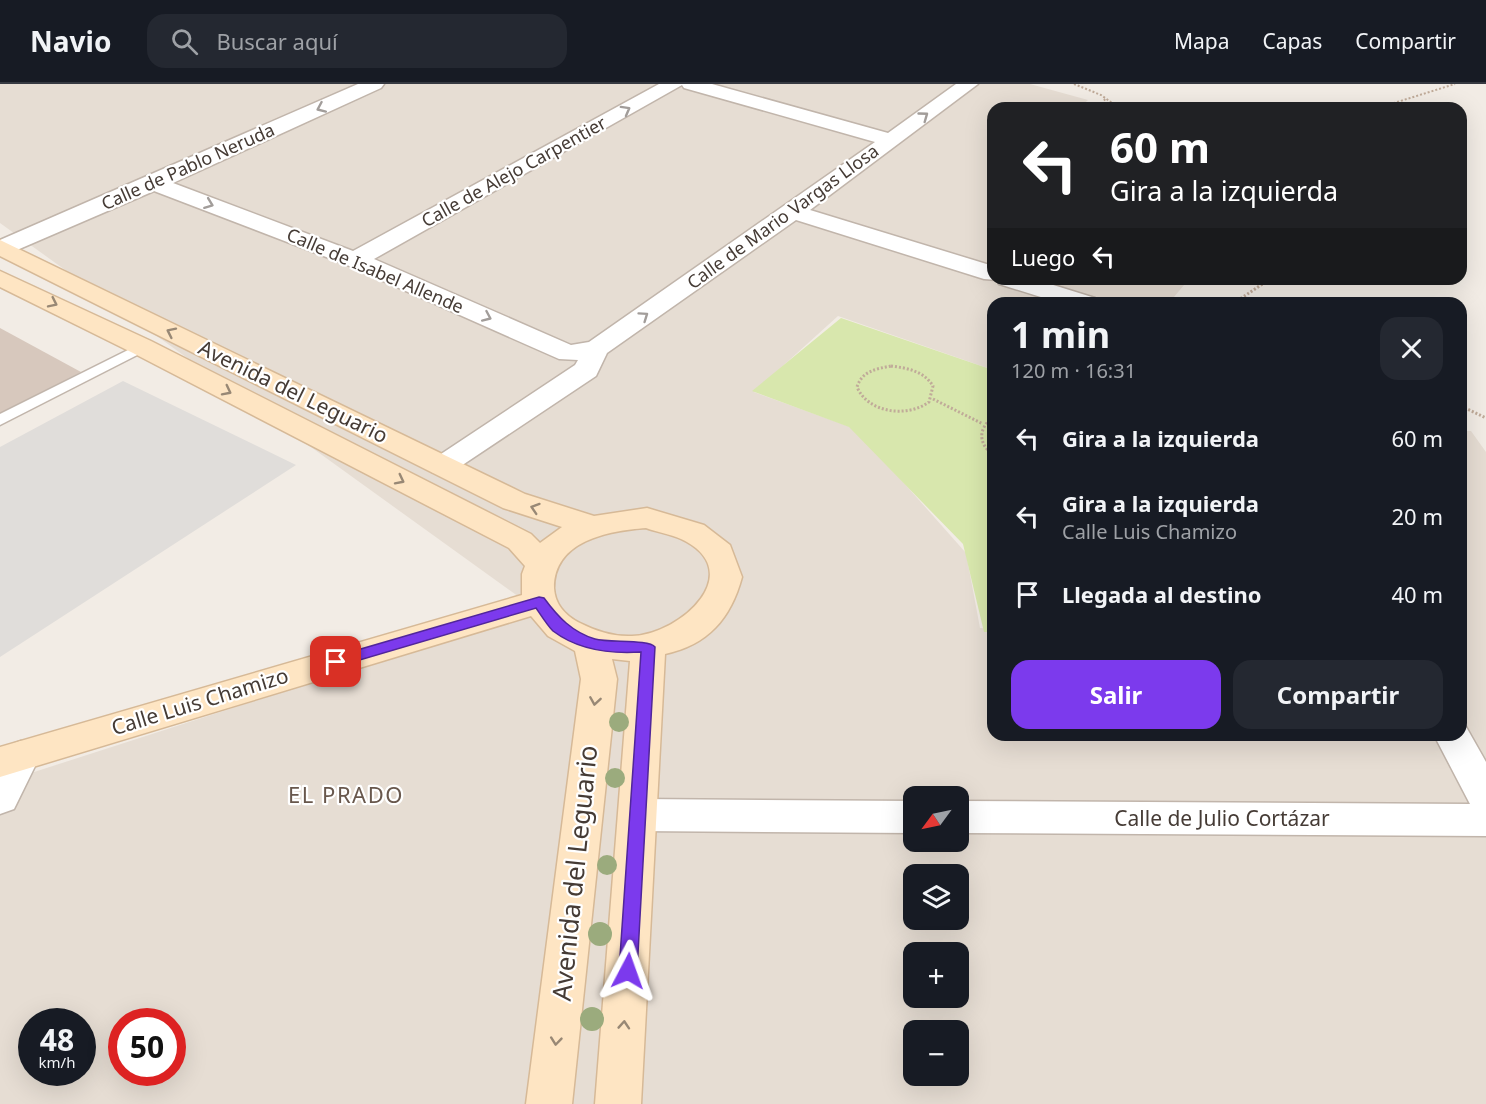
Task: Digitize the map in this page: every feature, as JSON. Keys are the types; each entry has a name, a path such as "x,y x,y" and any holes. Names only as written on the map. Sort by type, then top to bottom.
{"main road":[{"name":"Avenida del Leguario","path":"1,248 514,501 591,526"},
{"name":"Avenida del Leguario","path":"0,278 142,347 520,541 542,564"},
{"path":"637,518 673,522 697,532 714,547 725,566 726,586 718,606 702,624 678,638 648,647 619,648 591,644 558,627 539,602 538,577 542,564 554,549 570,536 591,526 618,519 637,518"},
{"name":"Calle Luis Chamizo","path":"11,759 539,602"},
{"name":"Avenida del Leguario","path":"549,1104 599,679 591,644"},
{"path":"618,1104 639,815 648,647"}],"street":[{"name":"Calle de Pablo Neruda","path":"1,248 154,183 374,84"},
{"name":"Calle de Alejo Carpentier","path":"355,260 673,84"},
{"path":"691,84 891,140"},
{"name":"Calle de Mario Vargas Llosa","path":"596,349 793,212 968,84"},
{"name":"Calle de Isabel Allende","path":"154,183 355,260 568,353 596,349"},
{"path":"793,212 987,272"},
{"path":"1028,285 1066,297"},
{"path":"442,466 586,370 596,349"},
{"path":"1455,741 1486,798"},
{"path":"0,798 11,759"},
{"path":"639,815 903,817"},
{"name":"Calle de Julio Cortázar","path":"969,817 1486,820"}],"lane":[{"path":"0,420 142,347"}],"path":[{"path":"1074,84 1101,95 1111,102"},
{"path":"1396,102 1455,84"},
{"path":"1101,95 1106,102"},
{"path":"1243,297 1262,285"},
{"path":"891,366 904,367 916,371 933,383 935,391 933,399 923,407 910,411 883,410 862,400 857,393 856,385 867,371 891,366"},
{"path":"933,399 983,424"},
{"path":"1467,409 1486,418"},
{"path":"987,421 979,433 981,442 987,448"}],"shaded area":[{"path":"0,84 1030,84 1088,100 1086,102 987,102 987,285 1184,285 1174,297 987,297 987,368 838,316 754,392 856,429 966,553 980,628 987,629 987,741 1467,741 1467,431 1471,431 1486,452 1486,1104 0,1104 0,783 537,610 0,223"},
{"path":"123,381 296,465 0,657 0,447"}],"green space":[{"path":"841,318 987,368 987,632 984,632 963,544 849,427 752,391"}],"building":[{"path":"0,328 81,372 0,415"}],"district":[{"name":"EL PRADO","path":"346,795"}],"route":[{"path":"336,662 539,602 558,627 591,644 619,648 648,647 628,971"}]}
